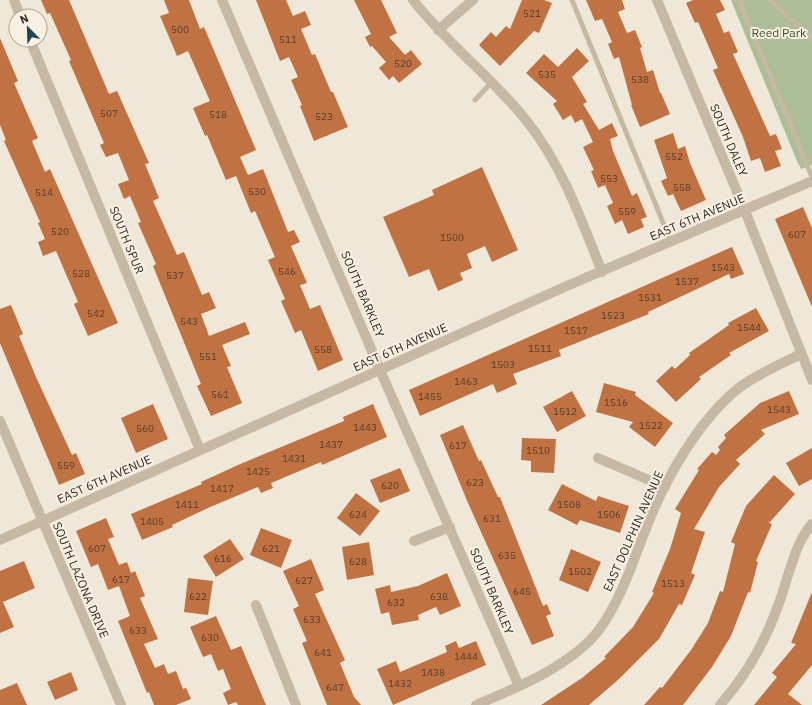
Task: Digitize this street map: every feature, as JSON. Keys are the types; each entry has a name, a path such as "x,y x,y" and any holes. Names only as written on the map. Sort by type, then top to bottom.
{"street":[{"name":"SOUTH BARKLEY","path":"222,0 380,370 519,686"},
{"path":"413,0 438,30 492,82 526,120 555,162 574,200 602,272"},
{"path":"438,30 472,0"},
{"name":"SOUTH DALEY","path":"656,0 745,211 812,380"},
{"name":"SOUTH SPUR","path":"33,48 200,450"},
{"name":"EAST 6TH AVENUE","path":"0,540 380,370 812,181"},
{"name":"EAST DOLPHIN AVENUE","path":"476,705 519,686 566,661 598,631 622,589 648,524 665,487 702,425 740,387 801,354"},
{"name":"SOUTH LAZONA DRIVE","path":"0,421 121,705"},
{"path":"598,458 665,487"},
{"path":"720,705 734,690 763,642 779,604 795,556 807,529 812,524"},
{"path":"414,541 450,527"},
{"path":"256,605 296,705"}],"lane":[{"path":"572,0 671,242"},
{"path":"739,0 812,177"},
{"path":"770,0 812,39"},
{"path":"474,100 492,82"}],"green space":[{"name":"Reed Park","path":"731,0 812,0 812,165 801,169 797,161"}],"building":[{"path":"41,0 69,0 109,94 117,91 149,163 145,164 159,198 153,201 177,255 184,252 202,295 209,292 216,308 201,314 209,336 245,322 250,334 222,345 231,366 227,367 242,403 211,416 197,386 201,384 153,266 156,264 138,223 141,222 130,196 124,199 118,184 129,180 118,153 106,157 100,145 104,143 69,61 71,60 50,13 48,14 48,8 44,8"},
{"path":"164,0 189,0 200,29 204,27 256,150 240,157 248,175 263,169 288,232 294,230 300,242 291,246 307,283 300,285 310,309 320,305 343,360 318,371 301,330 295,333 281,301 285,299 268,260 275,257 255,211 251,213 236,176 226,180 207,135 205,136 193,108 210,101 188,51 177,56 160,16 169,13"},
{"path":"256,0 286,0 293,16 305,11 311,25 301,29 312,55 315,54 348,127 314,141 300,106 302,105 291,80 298,77 289,57 280,61"},
{"path":"354,0 381,0 397,33 389,37 405,55 411,50 422,64 399,83 393,76 389,80 379,68 386,62 372,46 370,47 365,37 371,34"},
{"path":"522,0 544,0 552,3 539,33 534,31 500,66 479,45 491,32 496,37 506,26 510,29"},
{"path":"586,0 622,0 625,9 618,12 627,33 635,30 642,47 640,48 647,72 653,70 660,93 670,114 640,127 631,105 619,57 614,59 608,44 612,42 602,19 595,21"},
{"path":"693,0 720,0 725,10 716,14 724,33 729,31 738,52 733,54 770,136 776,134 782,149 775,151 781,166 765,172 760,158 751,161 743,137 713,70 718,68 698,22 695,23 686,3"},
{"path":"0,38 18,81 14,83 38,138 32,141 45,172 50,169 118,323 88,336 74,304 78,302 56,251 43,256 38,242 45,239 38,223 40,222 4,141 6,140 0,125"},
{"path":"577,48 589,61 572,77 587,102 583,104 599,130 612,123 618,136 610,139 613,151 632,196 637,193 647,217 641,219 644,227 628,234 622,220 615,224 607,206 613,203 605,185 598,188 591,171 594,170 583,147 593,142 582,119 575,123 571,115 563,120 553,104 557,101 526,73 544,54 558,67"},
{"path":"673,133 678,149 685,146 690,163 706,200 681,211 673,194 668,196 661,181 667,178 654,140"},
{"path":"482,167 518,250 492,262 485,246 467,254 472,268 460,273 463,280 438,291 429,269 409,277 383,217 434,195 432,190"},
{"path":"803,207 812,228 812,307 775,219"},
{"path":"732,247 744,274 731,279 729,274 648,312 649,314 559,350 561,356 513,374 517,384 497,393 493,384 420,416 409,390"},
{"path":"11,305 23,334 19,336 36,377 72,455 76,453 85,474 59,485 0,343 0,309"},
{"path":"756,308 769,331 729,353 731,355 699,377 701,379 676,402 656,381 672,366 675,369 690,355 689,353 729,325 728,323"},
{"path":"604,383 636,392 635,395 673,423 655,447 629,427 633,422 596,412"},
{"path":"572,391 586,416 557,432 543,407"},
{"path":"789,391 799,414 761,430 765,434 736,460 740,464 719,487 694,529 705,532 691,573 695,575 682,605 679,604 659,639 619,679 589,705 541,705 582,678 606,658 604,657 633,627 654,593 652,592 670,549 681,513 675,509 699,470 697,469 712,452 716,455 720,450 718,447 726,438 724,435 760,403"},
{"path":"153,404 168,439 136,453 121,418"},
{"path":"373,404 387,437 322,465 321,462 271,483 273,488 261,493 258,487 208,508 172,525 173,527 142,540 131,514 202,484 201,482 238,465 344,421 343,417"},
{"path":"463,425 479,461 481,460 498,497 500,497 543,606 547,604 551,614 546,616 554,636 532,645 468,503 440,435"},
{"path":"522,438 556,439 554,473 531,472 531,461 521,460"},
{"path":"812,448 812,479 799,486 786,463"},
{"path":"400,468 410,491 380,503 370,480"},
{"path":"774,475 795,494 769,523 772,524 756,561 758,562 750,593 748,592 731,636 712,667 683,705 644,705 660,687 662,688 691,650 708,623 720,591 723,592 735,544 731,542 746,506"},
{"path":"562,484 596,501 598,496 629,506 620,533 580,520 577,525 548,510"},
{"path":"356,493 380,511 360,536 337,518"},
{"path":"106,518 114,537 108,539 119,565 127,562 131,573 135,571 145,596 140,598 158,639 144,644 155,668 164,664 168,674 176,671 183,689 186,688 191,699 176,705 154,705 149,692 147,693 118,621 130,616 119,586 108,590 98,564 91,567 76,531"},
{"path":"261,528 292,540 281,568 250,555"},
{"path":"230,539 244,559 216,577 203,556"},
{"path":"369,542 374,575 347,580 342,547"},
{"path":"571,549 601,562 588,592 559,580"},
{"path":"311,559 324,590 315,594 345,660 340,663 354,697 361,705 327,705 302,643 307,641 293,609 299,606 283,571"},
{"path":"24,561 35,588 3,602 14,627 0,633 0,571"},
{"path":"447,573 461,606 440,615 436,607 418,615 419,620 392,625 389,612 381,614 375,589 390,585 391,592 418,586"},
{"path":"188,578 213,581 208,615 184,612"},
{"path":"812,592 812,665 788,694 802,705 754,705 777,677 772,673 796,644 791,643"},
{"path":"216,616 231,650 241,646 266,705 238,705 236,702 228,705 223,693 231,689 223,669 218,671 211,654 203,657 190,627"},
{"path":"456,641 459,648 476,641 486,665 393,705 377,669 396,661 400,672 447,652 445,646"},
{"path":"71,672 78,690 55,700 47,682"},
{"path":"17,683 27,705 0,705 0,690"}]}
